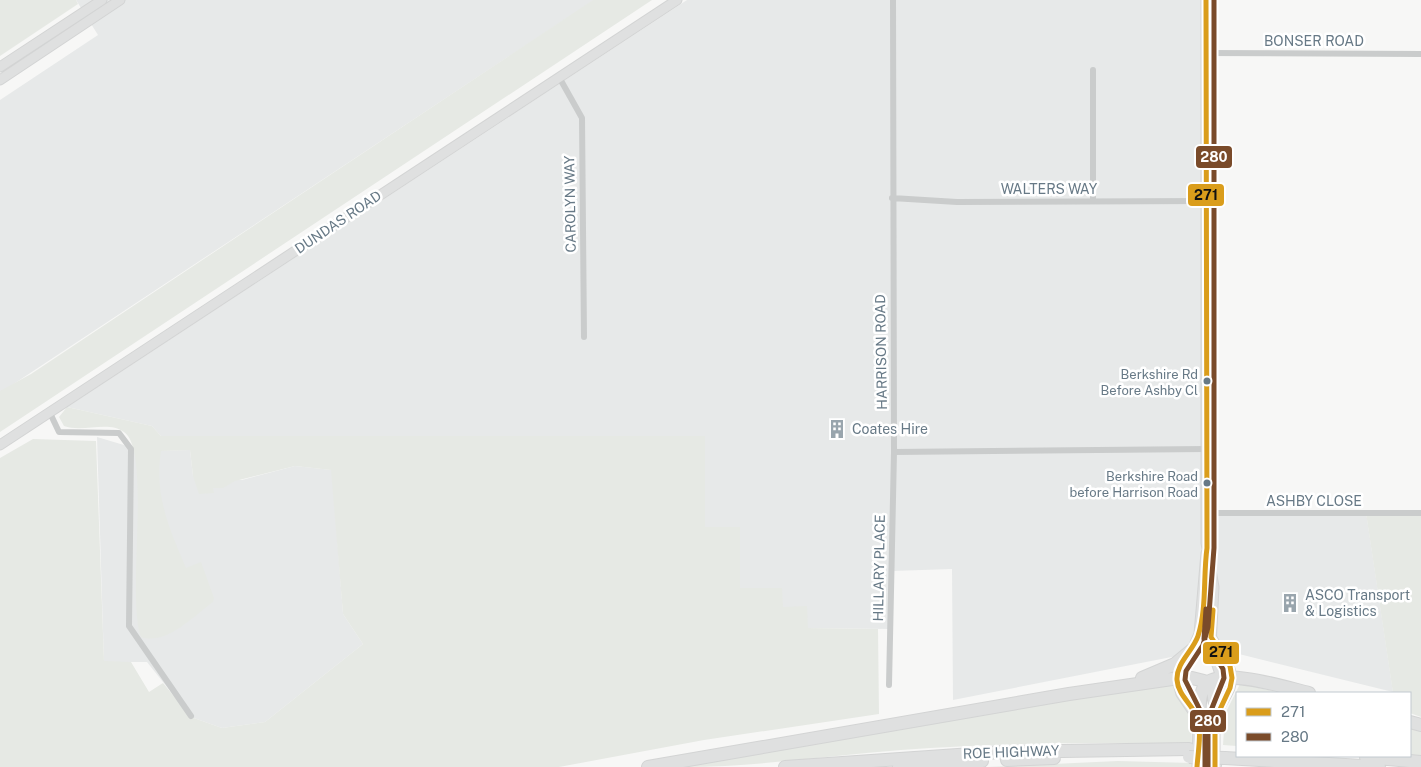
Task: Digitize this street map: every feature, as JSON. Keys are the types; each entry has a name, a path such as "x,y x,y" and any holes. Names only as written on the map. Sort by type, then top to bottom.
{"highway":[{"path":"1128,684 1175,664 1192,650"},
{"path":"1198,722 1201,694 1208,683 1228,674 1304,692"},
{"path":"648,767 1128,684 1195,678 1208,683 1213,690 1215,704"},
{"name":"ROE HIGHWAY","path":"784,767 1017,751 1380,767"},
{"path":"1357,757 1421,762"},
{"name":"ROE HIGHWAY","path":"899,767 1063,758 1192,758"}],"main road":[{"path":"0,68 102,0"},
{"path":"0,80 120,0"},
{"name":"DUNDAS ROAD","path":"0,446 677,0"},
{"path":"1206,0 1207,548 1214,587 1212,654 1228,674 1230,688 1215,720"},
{"path":"1192,758 1198,722 1194,711 1179,689 1177,679 1181,664 1197,640 1202,622 1203,571 1207,548"},
{"path":"1222,760 1215,720 1215,704 1228,674"}],"street":[{"name":"HARRISON ROAD","path":"893,0 894,452"},
{"name":"BONSER ROAD","path":"1206,53 1421,54"},
{"path":"1093,70 1093,202"},
{"name":"CAROLYN WAY","path":"559,77 582,118 584,337"},
{"name":"WALTERS WAY","path":"892,198 957,202 1206,201"},
{"path":"50,413 59,432 119,433 131,449 129,626 192,716"},
{"path":"894,452 1206,449"},
{"name":"HILLARY PLACE","path":"889,685 894,452"},
{"name":"ASHBY CLOSE","path":"1206,513 1421,513"}],"shaded area":[{"path":"0,0 76,0 78,4 0,56"},
{"path":"76,0 594,0 0,393 0,100 98,35"},
{"path":"593,0 652,0 0,432 0,391 31,374"},
{"path":"687,0 1210,0 1210,513 1366,512 1393,692 1235,653 1197,652 953,700 952,569 892,571 890,629 808,628 783,607 740,589 705,528 705,436 161,436 152,426 67,407"},
{"path":"67,407 152,426 161,436 705,436 705,527 740,527 740,588 782,588 783,607 807,606 808,628 878,629 879,714 704,740 559,767 0,767 0,458 33,439 96,441 104,661 131,662 149,692 163,683 191,717 222,728 265,722 363,644 343,614 331,470 295,466 235,481 223,488 213,488 214,493 199,494 193,476 190,450 161,451 159,467 161,497 164,511 186,568 201,562 214,598 213,602 180,628 170,633 151,639 141,637 137,618 136,591 138,495 132,445 124,432 111,427 71,428 64,426 59,417"},
{"path":"97,437 144,451 190,450 193,476 242,480 295,466 332,470 343,614 363,644 265,722 222,728 191,717 147,662 104,662"},
{"path":"1366,513 1421,513 1421,717 1411,713 1411,692 1393,692"},
{"path":"1240,684 1277,692 1236,692"},
{"path":"1173,685 1191,717 1192,744 1010,744 874,752 740,765 686,767 686,763 958,716"},
{"path":"1236,692 1236,746 1223,745 1225,714"},
{"path":"1411,724 1421,727 1421,756 1411,755"},
{"path":"1118,761 1192,763 1192,767 987,767"}],"transit line":[{"name":"271","path":"1197,767 1199,742 1197,717 1182,695 1178,685 1177,674 1196,641 1201,625 1207,548 1206,0"},
{"name":"280","path":"1205,767 1205,720 1185,680 1186,671 1203,645 1208,627 1214,548 1214,0"},
{"name":"280","path":"1206,609 1204,639 1223,669 1224,678 1208,718 1208,767"},
{"name":"271","path":"1213,610 1211,637 1230,666 1232,678 1230,688 1215,720 1215,767"}],"place":[{"name":"Berkshire Rd Before Ashby Cl","path":"1207,381"},
{"name":"Coates Hire","path":"837,429"},
{"name":"Berkshire Road before Harrison Road","path":"1207,483"},
{"name":"ASCO Transport & Logistics","path":"1290,603"}]}
